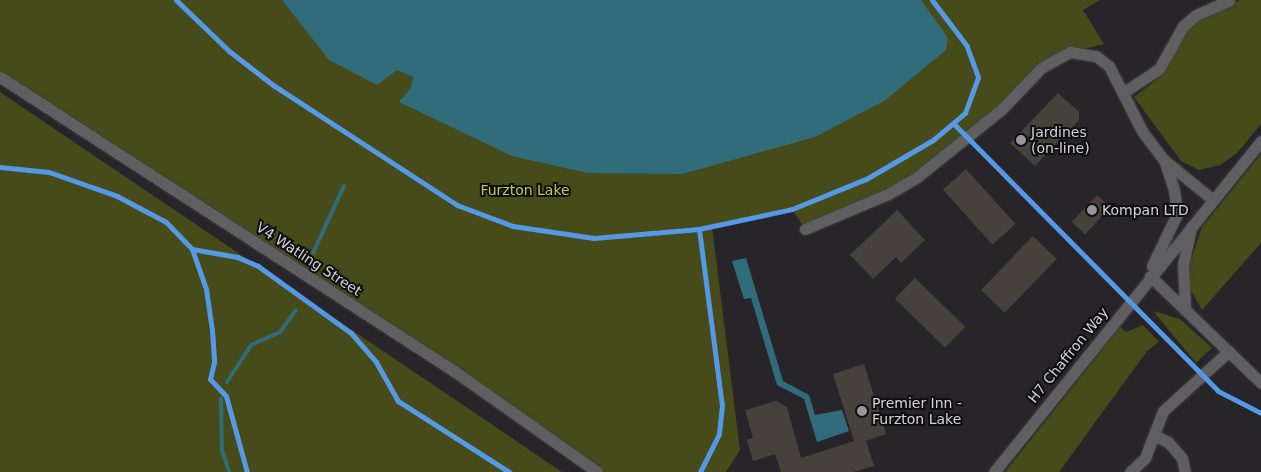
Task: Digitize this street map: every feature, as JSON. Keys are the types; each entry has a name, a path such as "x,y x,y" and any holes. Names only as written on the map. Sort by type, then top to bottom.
{"street":[{"path":"1124,92 1159,69 1183,26 1196,15 1230,0"},
{"path":"805,229 888,194 917,177 1002,109 1056,56 1070,52 1096,56 1117,74 1142,131 1164,160 1213,200"},
{"name":"V4 Watling Street","path":"0,77 454,371 598,472"},
{"name":"H7 Chaffron Way","path":"994,472 1150,276 1261,141"},
{"path":"1141,288 1177,214 1174,190 1164,160"},
{"path":"1185,306 1183,265 1192,225"},
{"path":"1150,276 1185,306 1229,351 1260,378"},
{"path":"1130,472 1145,458 1163,411 1229,351"},
{"path":"1154,435 1168,442 1182,458 1185,472"}],"green space":[{"name":"Furzton Lake","path":"0,0 1100,0 1083,10 1104,44 1056,56 917,177 805,229 792,209 712,227 740,450 726,472 597,472 0,77"},
{"path":"1240,0 1261,0 1261,124 1237,153 1220,165 1199,170 1181,161 1134,97 1164,74 1184,33 1198,21"},
{"path":"0,92 562,472 0,472"},
{"path":"1261,154 1261,243 1202,310 1189,287 1190,263 1202,227"},
{"path":"1153,311 1180,319 1212,348 1196,363"},
{"path":"1143,325 1159,342 1147,351 1059,472 1005,472 1120,327 1126,332"}],"water":[{"name":"Furzton Lake","path":"282,0 921,0 948,38 946,50 884,101 815,137 682,174 587,173 512,156 399,102 411,87 413,77 397,70 377,85 329,60"},
{"path":"746,258 783,381 809,395 815,415 842,410 849,431 817,442 804,399 777,385 751,298 744,299 732,261"}],"building":[{"path":"1058,93 1079,112 1079,120 1035,166 1010,143"},
{"path":"966,169 1016,224 992,245 943,190"},
{"path":"1097,195 1110,207 1085,234 1072,222"},
{"path":"897,210 925,240 901,263 896,257 873,279 850,255"},
{"path":"1033,236 1057,259 1005,313 981,290"},
{"path":"915,278 965,327 945,347 895,299"},
{"name":"Premier Inn - Furzton Lake","path":"864,364 886,434 866,441 874,466 853,472 781,472 775,454 753,461 747,440 753,438 745,410 776,401 787,407 801,458 854,441 833,374"}],"waterway":[{"path":"313,253 344,186"},
{"path":"227,382 251,345 280,332 296,310"},
{"path":"221,399 222,450 229,472"}],"cycle path":[{"path":"176,0 229,51 273,85 457,205 513,226 594,238 699,229 792,209 866,179 933,140 965,113 978,77 967,46 932,0"},
{"path":"954,124 1218,391 1261,413"},
{"path":"0,167 49,172 117,196 166,222 192,249 206,289 212,330 214,362 210,379 226,396 247,472"},
{"path":"699,229 722,405 719,434 700,472"},
{"path":"192,249 237,257 258,266 351,333 376,362 398,401 509,472"}],"place":[{"name":"Jardines (on-line)","path":"1021,140"},
{"name":"Kompan LTD","path":"1092,210"},
{"name":"Premier Inn - Furzton Lake","path":"862,411"}]}
